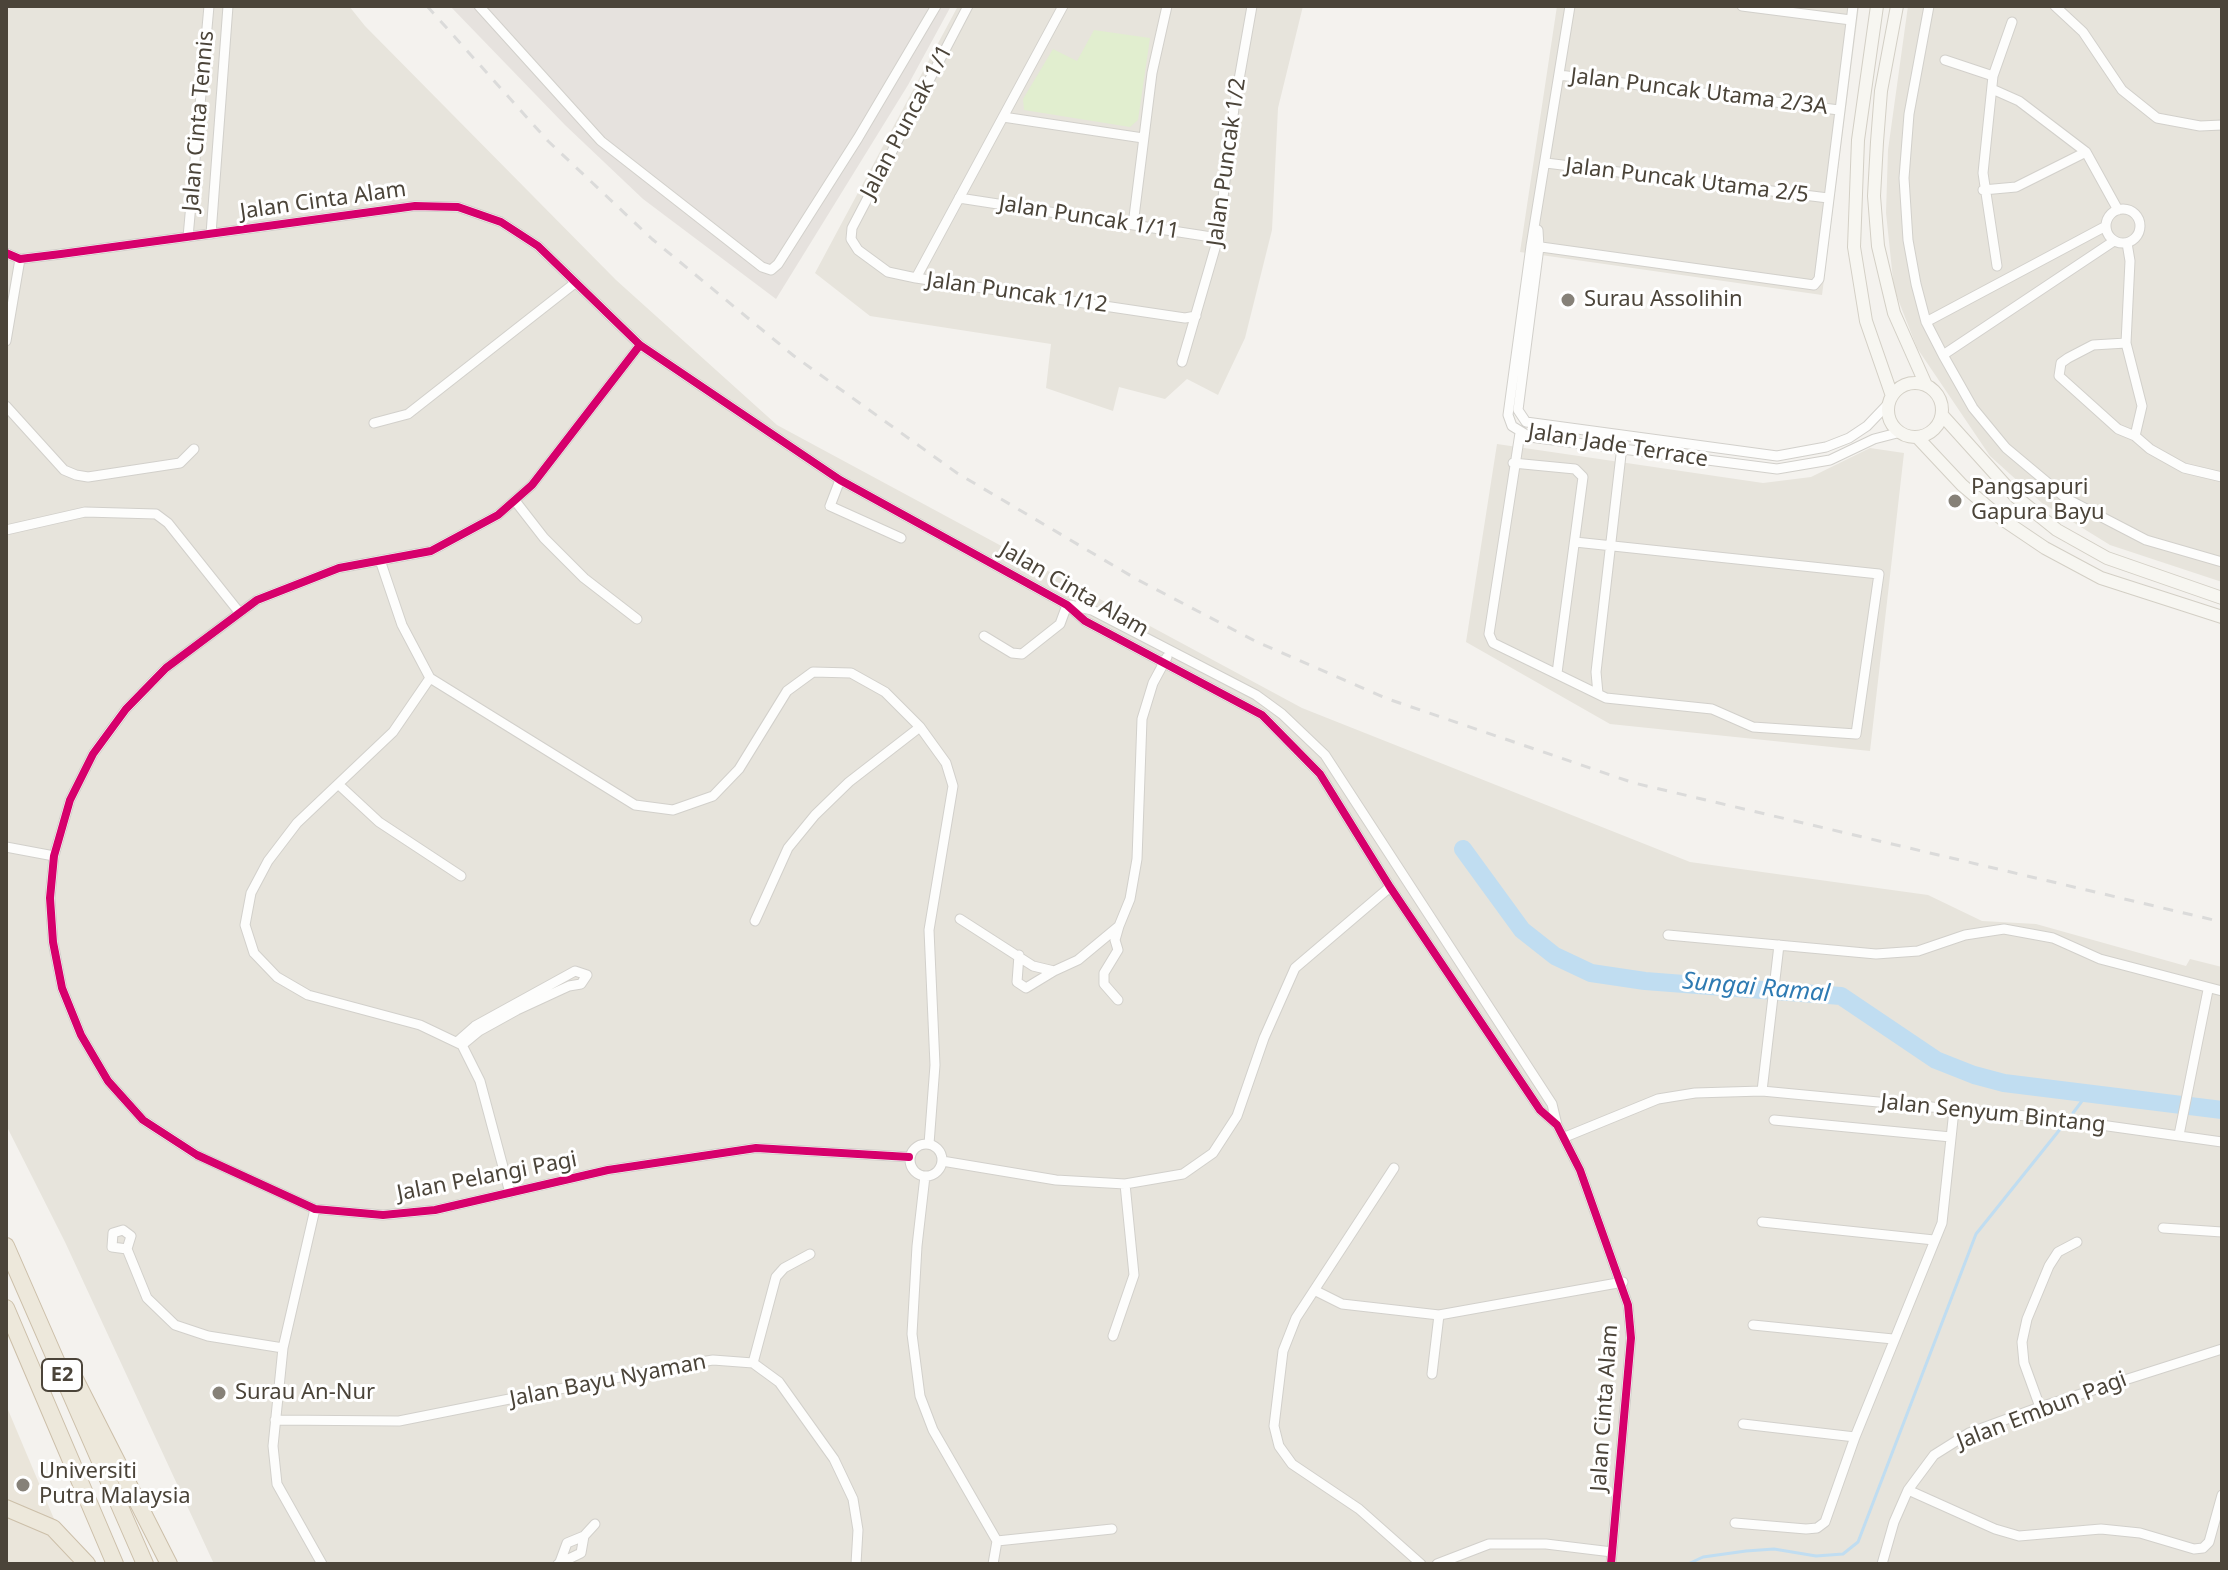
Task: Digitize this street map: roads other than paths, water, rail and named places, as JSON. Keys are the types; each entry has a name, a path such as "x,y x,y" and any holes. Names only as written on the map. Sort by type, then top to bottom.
{"highway":[{"name":"E2","path":"9,1253 145,1564"},
{"path":"9,1253 169,1564"},
{"name":"E2","path":"6,1308 115,1564"},
{"path":"6,1508 53,1528 87,1564"}],"street":[{"name":"Jalan Cinta Tennis","path":"188,237 209,6"},
{"name":"Jalan Cinta Tennis","path":"211,234 228,6"},
{"path":"479,6 601,141 762,267 771,270 778,264 878,106 936,6"},
{"name":"Jalan Puncak 1/1","path":"851,239 859,215 968,6"},
{"path":"916,278 1063,6"},
{"path":"1133,225 1143,138 1167,6"},
{"name":"Jalan Puncak 1/2","path":"1182,362 1218,238 1234,108 1252,6"},
{"path":"1570,6 1535,246 1810,286 1819,279 1853,6"},
{"path":"1742,6 1851,20"},
{"path":"1877,6 1858,140 1854,247 1866,321 1890,400 1890,419 1901,432 1917,437 1972,494 2002,519 2045,548 2101,578 2222,617"},
{"path":"1897,6 1879,117 1874,196 1878,246 1894,313 1926,385 1940,397 1942,415 2016,497 2057,530 2107,558 2222,598"},
{"path":"1929,6 1909,114 1904,178 1908,240 1926,322 1943,355 1973,408 2006,448 2067,499 2146,540 2222,562"},
{"path":"2055,6 2083,32 2122,90 2157,118 2200,126 2222,125"},
{"path":"1997,266 1983,190 1993,76 2012,22"},
{"path":"1945,60 1993,76"},
{"name":"Jalan Puncak Utama 2/3A","path":"1559,75 1839,110"},
{"path":"1992,89 2019,101 2086,152 2118,210"},
{"path":"1003,117 1143,138"},
{"path":"1983,190 2016,187 2086,152"},
{"name":"Jalan Puncak Utama 2/5","path":"1546,163 1828,198"},
{"name":"Jalan Puncak 1/11","path":"959,198 1218,238"},
{"name":"Jalan Cinta Alam","path":"20,259 415,206 458,207 501,222 538,246 640,345 840,480 1067,605 1085,621 1249,707 1274,725 1320,774 1390,887 1540,1110 1565,1137 1623,1282 1631,1338 1611,1564"},
{"path":"1943,355 2114,241 2127,243 2136,237 2139,222 2128,211 2118,210 2109,216 2106,226 2114,241"},
{"path":"1926,322 2106,226"},
{"name":"Jalan Puncak 1/12","path":"851,239 858,250 888,272 1185,318 1196,316"},
{"path":"2127,243 2130,261 2126,343 2142,406 2135,436"},
{"name":"Jalan Jade Terrace","path":"1535,246 1518,410 1520,417 1534,425 1777,456 1798,454 1849,438 1867,426 1890,400"},
{"name":"Jalan Jade Terrace","path":"1535,246 1508,415 1512,426 1520,433 1777,469 1830,460 1874,439 1901,432"},
{"path":"6,253 20,259 6,341"},
{"path":"374,423 408,414 575,283"},
{"path":"2126,343 2093,345 2068,358 2058,369 2063,382 2118,429 2135,436 2150,449 2184,468 2222,477"},
{"name":"Jalan Pelangi Pagi","path":"640,345 516,502 474,531 431,551 339,568 292,583 239,612 166,668 126,709 93,754 70,800 54,856 50,898 53,942 62,988 81,1035 108,1081 143,1120 197,1155 315,1209 402,1215 608,1170 756,1148 909,1157"},
{"path":"1890,400 1910,383 1926,385"},
{"path":"6,406 64,470 76,475 88,477 180,463 194,449"},
{"path":"1917,437 1933,430 1942,415"},
{"path":"1520,433 1513,463 1490,639 1598,694 1615,699 1712,709 1753,727 1856,734 1879,574 1575,542"},
{"path":"1598,694 1596,672 1624,449 1612,435"},
{"path":"1624,449 1642,439"},
{"path":"1513,463 1581,471 1583,485 1557,673"},
{"path":"840,480 830,506 901,538"},
{"path":"516,502 544,538 584,578 637,619"},
{"path":"6,530 85,512 156,514 168,523 239,612"},
{"path":"380,560 402,625 430,678 635,805 673,810 713,796 739,769 787,691 813,672 851,673 885,692 920,727 946,763 953,786 929,930 935,1065 929,1144"},
{"name":"Jalan Cinta Alam","path":"1067,605 1092,610 1270,703 1325,755 1552,1104 1557,1125"},
{"path":"984,636 1012,653 1022,654 1060,624 1067,605"},
{"path":"1118,1000 1104,984 1104,973 1118,950 1115,940 1130,899 1137,859 1142,719 1153,683 1170,650"},
{"path":"430,678 393,732 297,823 268,861 251,893 245,925 254,953 277,977 308,995 420,1025 460,1043 480,1081 510,1193"},
{"path":"755,921 788,848 815,815 920,727"},
{"path":"338,784 379,822 461,876"},
{"path":"6,847 54,856"},
{"path":"942,1161 1056,1180 1125,1184 1183,1174 1213,1153 1237,1116 1264,1038 1295,968 1390,887"},
{"path":"960,919 1033,966 1054,971"},
{"path":"1019,955 1017,982 1026,988 1078,960 1119,926"},
{"path":"1668,935 1778,949 1890,953 1918,951 1965,935 2004,929 2053,938 2100,959 2208,990 2222,991"},
{"path":"1762,1091 1778,949"},
{"path":"575,971 587,975 581,984 569,986 517,1010 460,1043 475,1026 575,971"},
{"path":"2179,1135 2208,990"},
{"name":"Jalan Senyum Bintang","path":"1565,1137 1658,1099 1695,1093 1762,1091 2222,1142"},
{"path":"1735,1523 1817,1528 1825,1522 1893,1339 1942,1223 1954,1110"},
{"path":"1774,1120 1951,1137"},
{"path":"929,1144 937,1148 942,1161 935,1174 925,1176 911,1168 909,1157 914,1148 929,1144"},
{"path":"1394,1168 1296,1318 1283,1351 1274,1426 1279,1446 1292,1464 1359,1509 1421,1564"},
{"path":"925,1176 912,1334 920,1396 933,1430 997,1541 993,1564"},
{"path":"1113,1336 1134,1275 1125,1184"},
{"path":"315,1209 283,1348 275,1420 277,1484 322,1564"},
{"path":"1762,1222 1934,1240"},
{"path":"2163,1228 2222,1232"},
{"path":"2040,1407 2024,1363 2022,1342 2027,1319 2058,1252 2077,1242"},
{"path":"127,1249 147,1298 175,1325 208,1336 283,1348"},
{"path":"810,1254 784,1268 776,1277 753,1363 779,1382 834,1459 853,1499 858,1530 856,1564"},
{"path":"1316,1291 1356,1307 1439,1315 1623,1282"},
{"path":"1432,1374 1439,1315"},
{"path":"1753,1325 1893,1339"},
{"name":"Jalan Embun Pagi","path":"1882,1564 1894,1522 1908,1490 1934,1455 1969,1433 2222,1349"},
{"name":"Jalan Bayu Nyaman","path":"275,1420 399,1421 675,1366 713,1360 753,1363"},
{"path":"1743,1424 1855,1437"},
{"path":"1908,1490 2019,1536 2101,1529 2140,1533 2194,1549 2203,1548 2209,1542 2222,1495"},
{"path":"559,1563 567,1543 584,1536 595,1524"},
{"path":"997,1541 1112,1529"},
{"path":"559,1563 581,1553 584,1536"},
{"path":"1437,1564 1489,1544 1546,1544 1612,1552"}],"waterway":[{"name":"Sungai Ramal","path":"1463,849 1522,930 1555,956 1591,973 1645,981 1841,996 1936,1060 1974,1075 2004,1083 2222,1110"},
{"path":"2073,1113 2088,1093"},
{"path":"1688,1564 1703,1557 1774,1549 1816,1556 1843,1554 1858,1542 1976,1234 2061,1128"}],"railway":[{"path":"427,6 548,141 652,239 794,356 957,473 1138,580 1257,642 1388,699 1634,783 2222,922"}],"place":[{"name":"Surau Assolihin","path":"1568,300"},
{"name":"Pangsapuri Gapura Bayu","path":"1955,501"},
{"name":"Surau An-Nur","path":"219,1393"},
{"name":"Universiti Putra Malaysia","path":"23,1485"}]}
